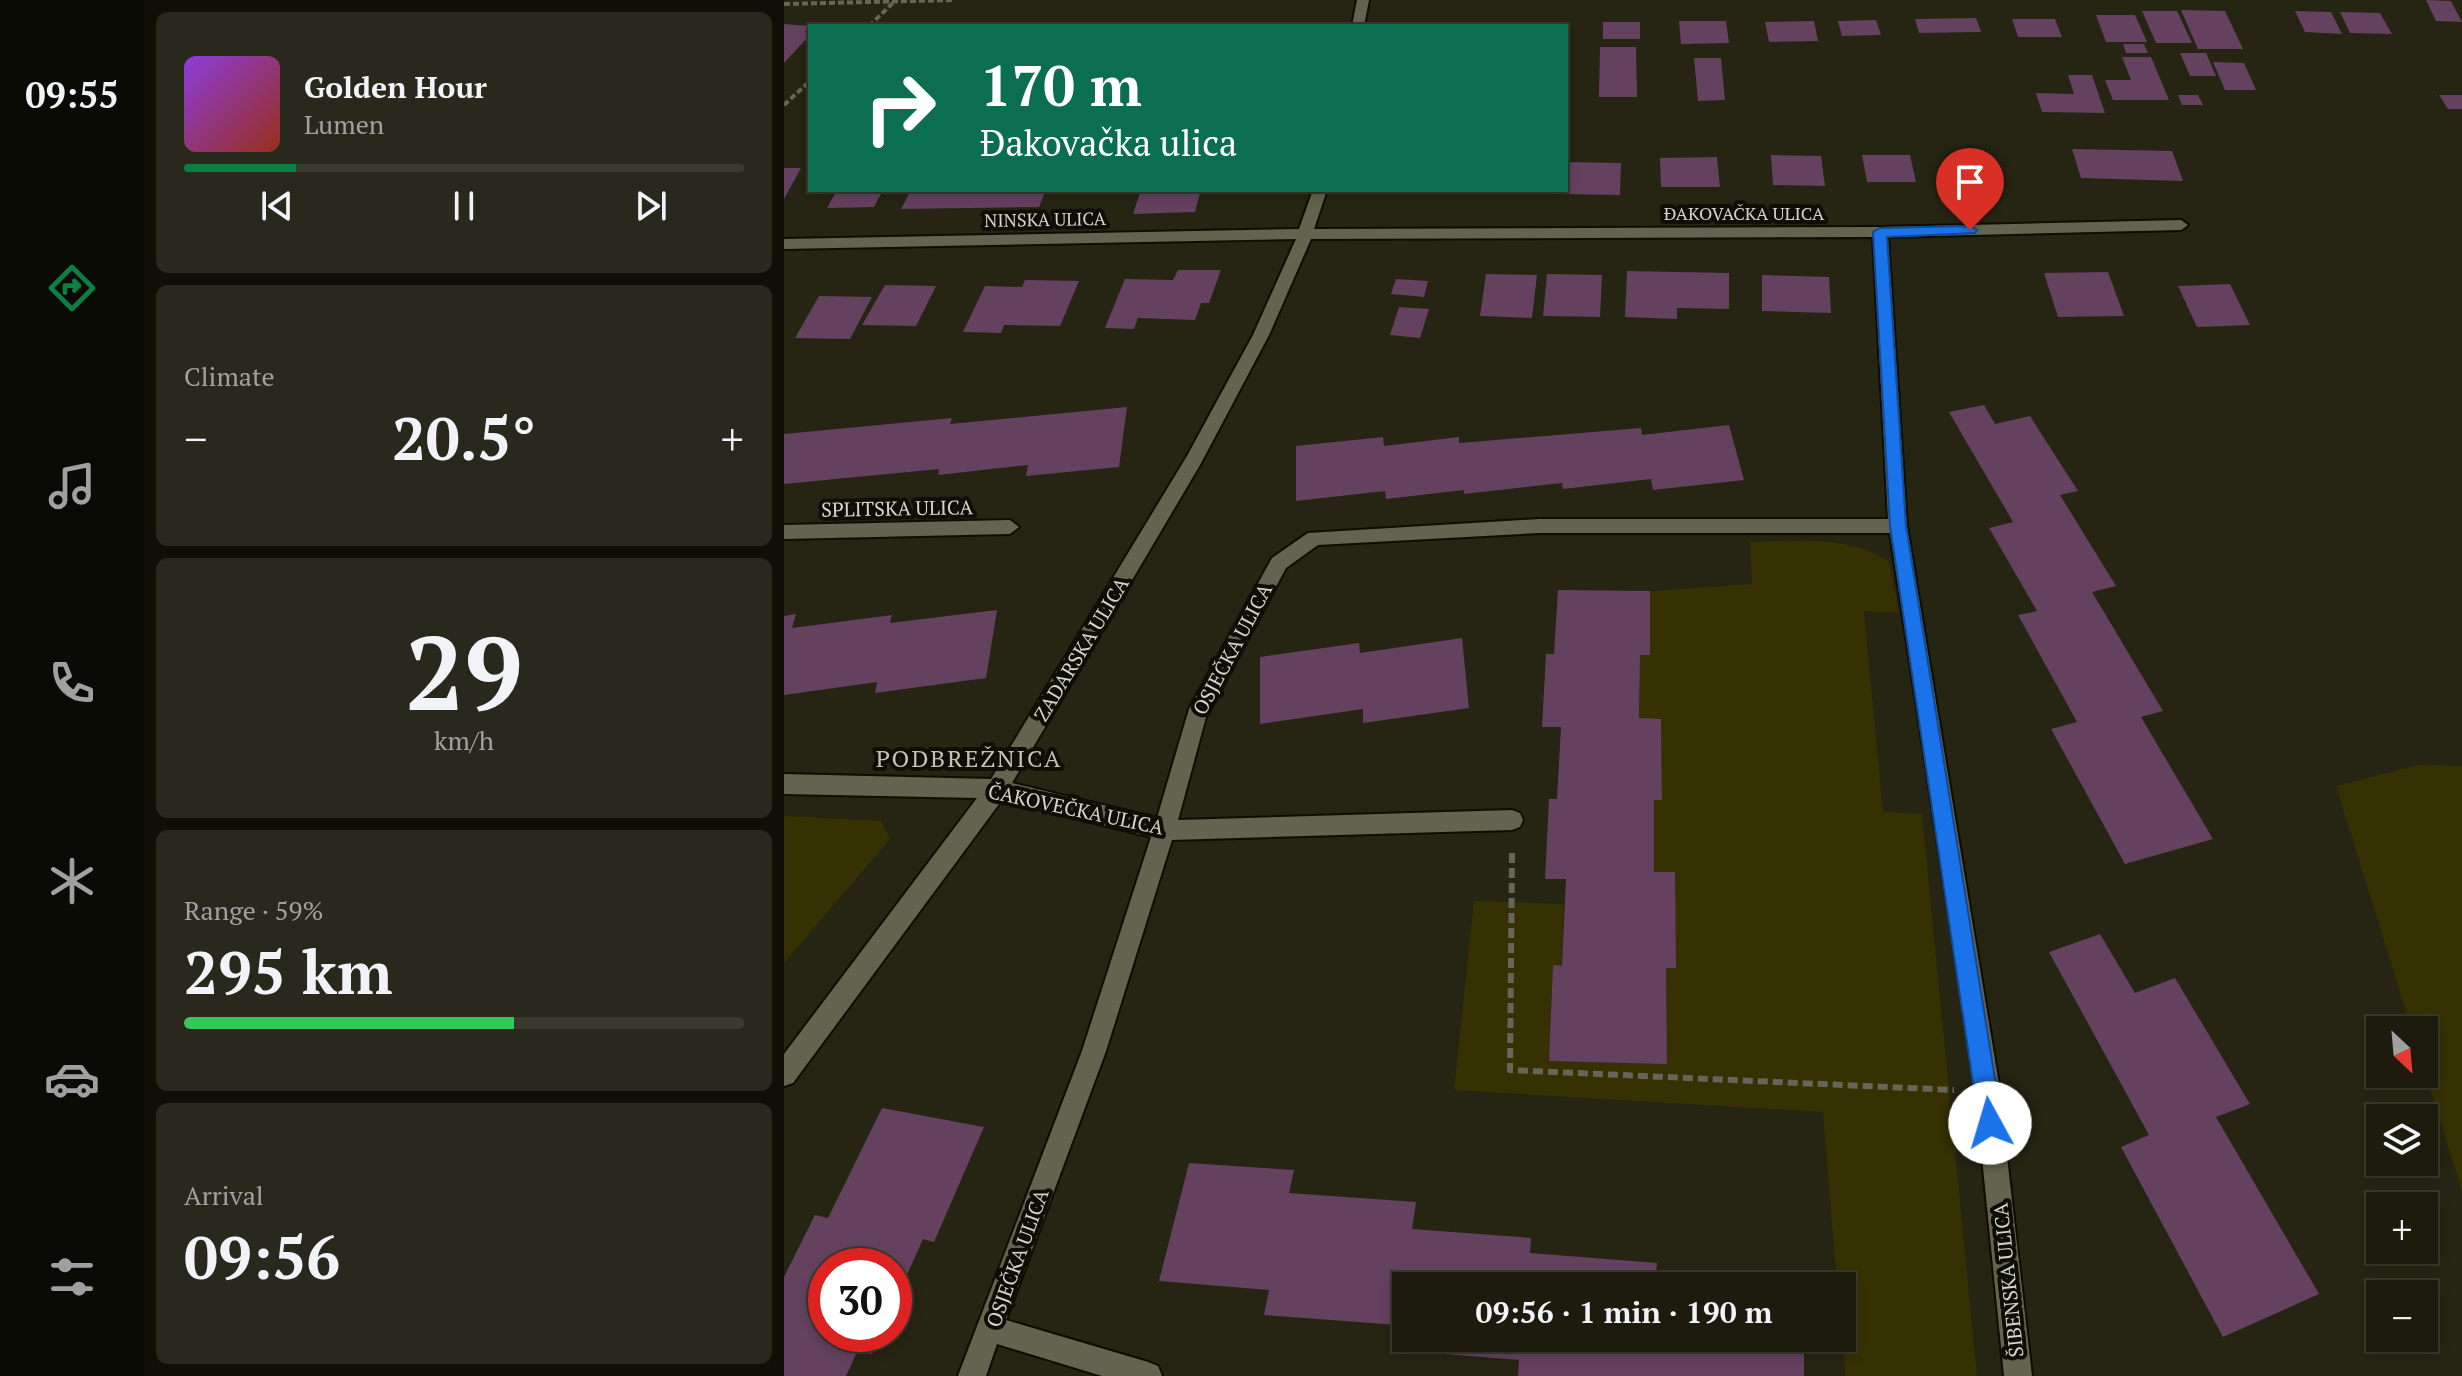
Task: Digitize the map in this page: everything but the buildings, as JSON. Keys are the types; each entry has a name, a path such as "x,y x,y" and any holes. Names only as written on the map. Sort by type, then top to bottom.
{"street":[{"path":"1358,24 1363,0"},
{"name":"ZADARSKA ULICA","path":"784,1074 997,789 1189,469 1263,334 1307,234 1319,192"},
{"name":"ĐAKOVAČKA ULICA","path":"1307,234 1880,232 2181,225"},
{"name":"ŠIBENSKA ULICA","path":"1880,232 1898,526 1987,1091 2018,1376"},
{"name":"NINSKA ULICA","path":"784,244 1307,234"},
{"name":"OSJEČKA ULICA","path":"972,1376 1094,1051 1164,830 1196,715 1279,563 1314,538 1539,526 1898,526"},
{"name":"SPLITSKA ULICA","path":"784,532 1010,527"},
{"name":"ČAKOVEČKA ULICA","path":"784,784 997,789 1164,830 1512,820"},
{"path":"991,1329 1148,1376"}],"path":[{"path":"784,4 955,0"},
{"path":"871,24 895,1"},
{"path":"784,105 808,83"},
{"path":"1512,820 1510,1070 1987,1091"}],"shaded area":[{"path":"1750,542 1839,543 1873,552 1889,561 1899,613 1864,611 1883,812 1922,814 1977,1376 1845,1376 1844,1352 1856,1352 1856,1272 1836,1272 1823,1112 1454,1090 1474,901 1564,904 1562,966 1553,966 1549,1061 1667,1063 1666,968 1676,968 1674,872 1654,872 1654,800 1662,800 1661,719 1639,718 1640,655 1650,655 1650,591 1752,584"},
{"path":"2418,765 2462,766 2462,1191 2438,1114 2438,1104 2435,1104 2430,1088 2438,1088 2438,1016 2408,1016 2336,786"},
{"path":"784,816 881,821 890,839 784,963"}],"district":[{"name":"PODBREŽNICA","path":"969,758"}],"route":[{"path":"1970,230 1880,232 1898,526 1986,1078 1990,1123"}]}
